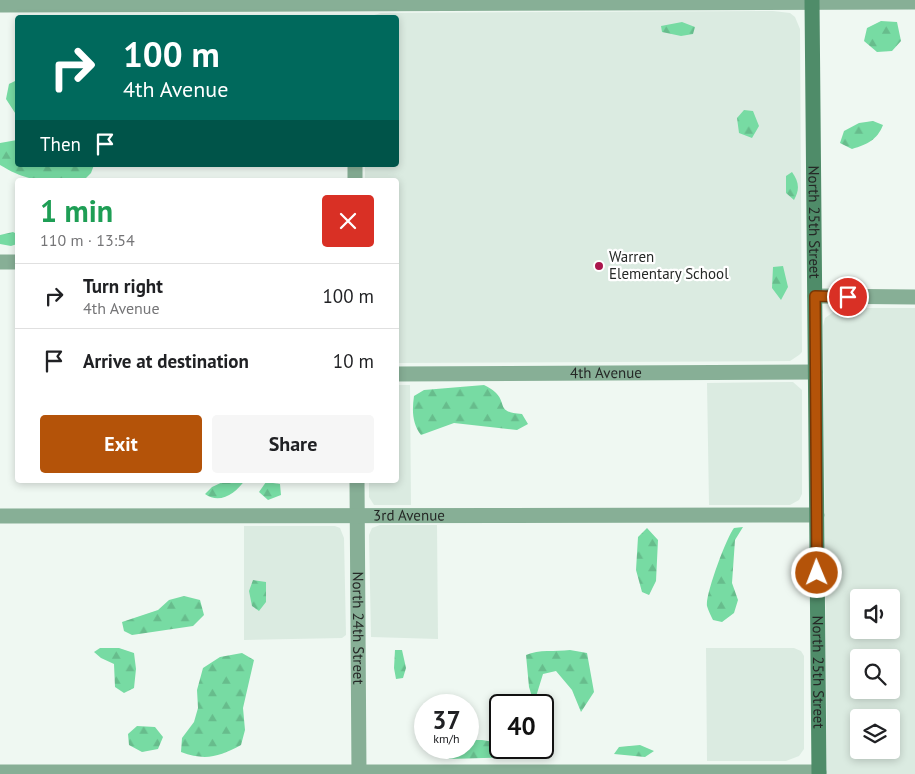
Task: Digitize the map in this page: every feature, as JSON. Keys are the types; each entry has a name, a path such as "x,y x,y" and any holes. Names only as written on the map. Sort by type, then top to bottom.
{"street":[{"path":"0,5 354,7 812,1 915,2"},
{"name":"North 25th Street","path":"812,1 819,773"},
{"path":"0,262 15,262"},
{"path":"815,296 915,297"},
{"name":"4th Avenue","path":"399,374 815,372"},
{"name":"North 24th Street","path":"357,483 359,773"},
{"name":"3rd Avenue","path":"0,516 816,515"},
{"path":"0,772 819,773"}],"shaded area":[{"name":"Warren Elementary School","path":"773,11 790,13 795,17 800,29 802,352 790,361 399,363 399,178 365,178 365,167 399,167 399,15 374,15 381,13"},
{"path":"839,308 915,308 915,774 827,774 823,326 825,318"},
{"path":"793,382 802,390 802,494 799,500 790,505 709,505 707,383"},
{"path":"399,385 410,385 411,505 374,505 369,497 369,483 399,483"},
{"path":"380,525 437,525 438,639 371,637 369,535 372,528"},
{"path":"244,526 335,526 340,528 344,538 346,635 342,638 244,640"},
{"path":"706,648 794,648 801,651 804,656 804,749 799,756 786,761 707,761"}],"green space":[{"path":"881,21 897,22 901,41 892,51 877,52 864,41 867,28"},
{"path":"682,22 695,27 693,34 681,36 662,32 661,26"},
{"path":"15,81 15,113 6,99 9,84"},
{"path":"744,110 753,111 759,126 752,138 739,133 737,118"},
{"path":"873,121 883,125 871,141 852,149 840,143 844,131 859,123"},
{"path":"15,140 15,167 93,167 86,178 28,178 0,165 0,143"},
{"path":"792,172 798,186 794,200 786,193 786,176"},
{"path":"15,233 15,245 11,246 0,244 0,235"},
{"path":"783,266 788,287 781,300 772,288 773,267"},
{"path":"484,385 499,396 505,409 522,414 528,424 517,430 454,423 421,435 413,416 414,396 424,390"},
{"path":"221,483 242,483 232,493 222,498 211,497 205,494 212,487"},
{"path":"265,483 280,484 281,495 268,500 259,492"},
{"path":"743,527 735,540 732,583 738,600 734,613 722,622 713,620 707,606 707,600 713,579 731,533 734,528"},
{"path":"647,528 658,540 656,581 649,595 642,592 636,570 638,537"},
{"path":"253,580 266,582 266,602 259,611 252,606 249,591"},
{"path":"184,596 200,600 204,615 193,626 132,635 124,631 122,622 158,610 169,600"},
{"path":"100,648 119,648 134,653 136,669 134,688 124,693 115,687 114,664 101,658 94,652"},
{"path":"395,650 402,650 406,668 403,678 396,679 394,668"},
{"path":"570,650 587,653 594,692 581,712 572,690 556,671 543,674 537,694 531,694 526,655 542,651"},
{"path":"242,653 254,660 243,708 245,730 241,745 219,755 205,757 181,752 182,738 194,722 198,708 197,690 203,668 220,657"},
{"path":"137,726 155,727 163,737 158,749 142,752 129,745 128,734"},
{"path":"479,740 489,741 489,758 479,758"},
{"path":"640,745 654,751 645,757 614,754 619,747"}],"place":[{"name":"Warren Elementary School","path":"599,266"}],"route":[{"path":"817,573 815,296 848,297"}]}
